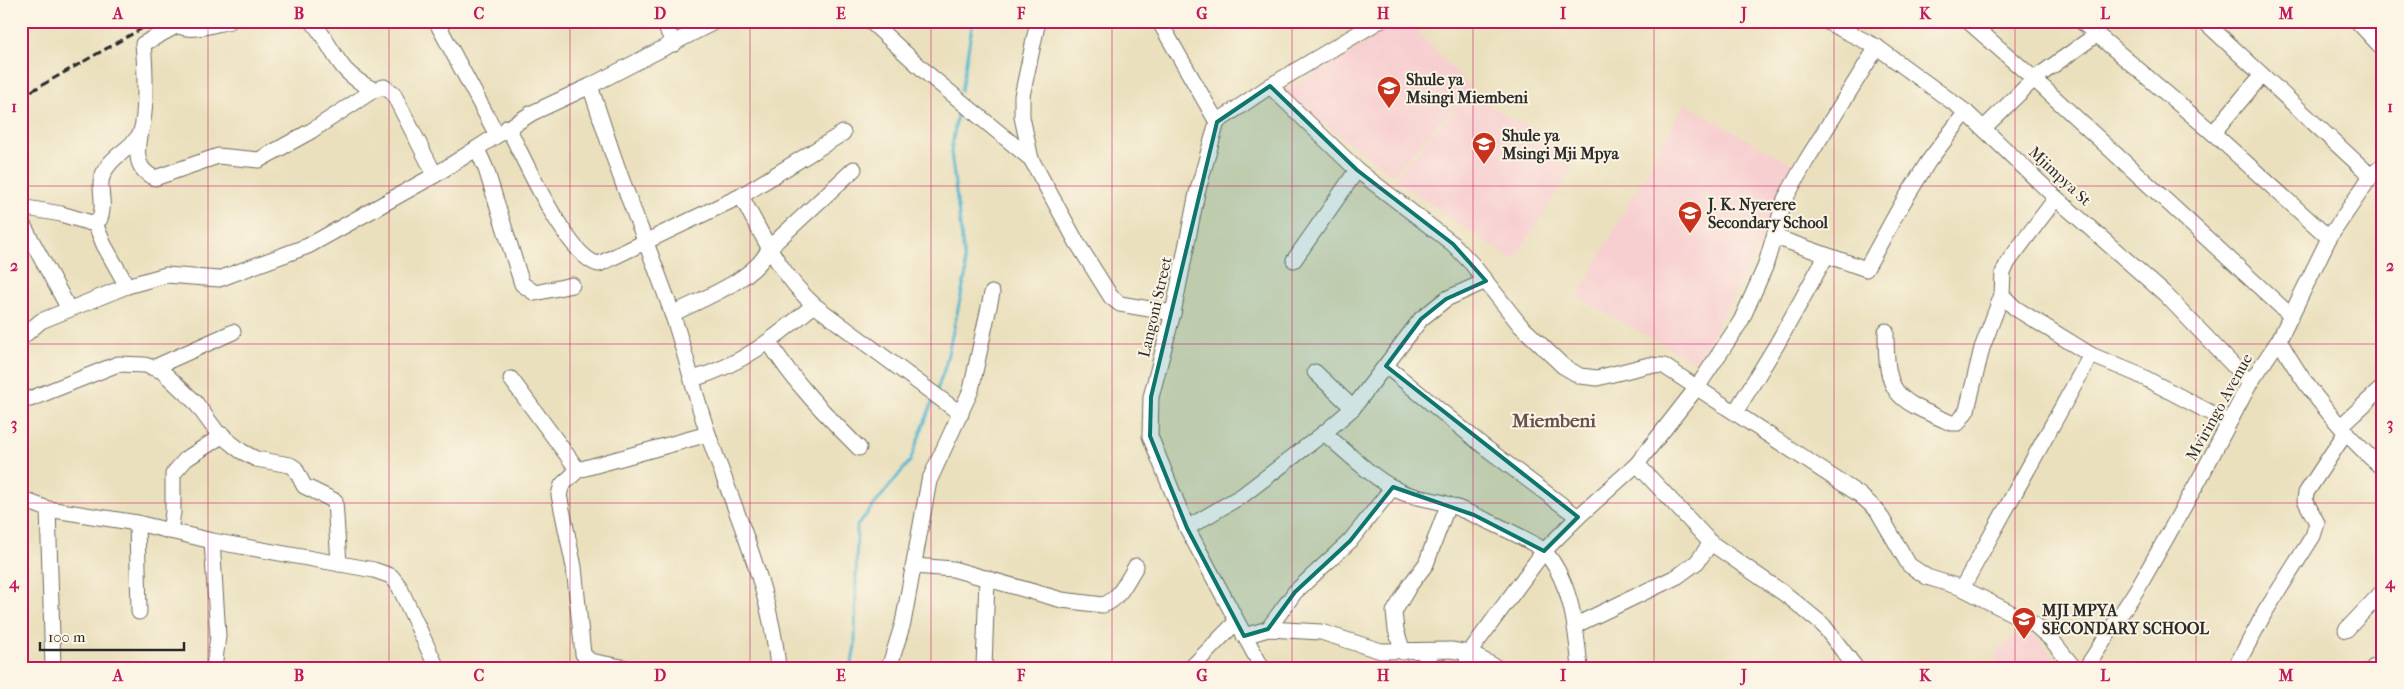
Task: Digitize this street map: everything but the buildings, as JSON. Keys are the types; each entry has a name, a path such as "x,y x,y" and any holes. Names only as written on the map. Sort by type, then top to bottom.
{"street":[{"path":"230,21 186,28 174,24 143,44 144,108 137,149 139,163 147,173 155,178 218,156 255,161 311,131 374,90 384,87 393,92 435,175"},
{"path":"312,21 328,42 340,66 356,80 374,90"},
{"path":"436,21 542,198 564,230 592,261 599,264 741,196 843,133"},
{"path":"663,21 674,44"},
{"path":"21,338 35,325 127,286 166,274 219,279 232,276 308,246 435,175 532,113 674,44 716,21"},
{"path":"870,21 929,75 1031,159"},
{"path":"1038,21 1022,96 1022,117 1031,159 1076,241 1111,297 1120,304 1173,313"},
{"path":"1159,21 1217,122 1270,86 1379,21"},
{"name":"Mjimpya St","path":"1825,21 1876,47 1984,127 2056,198 2165,294 2250,383"},
{"path":"1968,21 2034,79 2290,315"},
{"path":"2081,21 2214,133 2329,238"},
{"path":"2204,21 2371,176"},
{"path":"2357,21 2383,49"},
{"path":"1984,127 2034,79 2096,35"},
{"path":"1466,668 1469,653 1544,551 1578,517 1637,464 1698,386 1741,321 1765,267 1785,199 1806,160 1876,47"},
{"path":"2214,133 2262,75"},
{"path":"590,86 623,183 647,242 672,314 708,434 741,523 767,610 778,668"},
{"path":"1270,86 1357,170 1453,244 1540,346 1563,366 1580,376 1597,378 1649,365 1664,366 1698,386 1860,495 1877,510 1898,550 1909,565 1927,577 1962,588 2035,625 2051,639 2074,668"},
{"path":"1775,237 1866,269 1928,162 1966,112"},
{"name":"Langoni Street","path":"1217,122 1197,193 1173,313 1151,397 1149,428 1150,436 1187,528 1262,668"},
{"path":"95,223 100,219 102,210 102,176 112,159 139,136"},
{"path":"477,149 486,168 522,284 535,293 572,285"},
{"name":"Mviringo Avenue","path":"2086,668 2139,586 2200,478 2250,383 2279,340 2329,238 2371,176 2383,165"},
{"path":"672,314 760,265 769,248 854,168"},
{"path":"1294,260 1357,170"},
{"path":"741,196 769,248 797,289 814,305 960,414"},
{"path":"1886,332 1886,357 1892,386 1900,398 1951,423 1958,423 1967,410 1982,348 2002,295 2003,272 2008,262 2056,198"},
{"path":"21,207 33,208 95,223"},
{"path":"21,221 69,309"},
{"path":"95,223 127,286"},
{"path":"1736,411 1777,344 1826,256"},
{"path":"1187,528 1243,495 1324,433 1353,408 1421,319 1446,299 1486,281"},
{"path":"889,668 903,623 929,481 972,390 992,293"},
{"path":"2002,295 2015,308 2091,355 2137,374 2228,422"},
{"path":"693,379 736,363 769,342 814,305"},
{"path":"155,367 232,332"},
{"path":"2279,340 2292,364 2344,429 2383,469"},
{"path":"769,342 788,372 812,401 859,448"},
{"path":"1962,588 2091,355"},
{"path":"21,400 30,399 103,368 118,364 129,363 155,367 184,390 217,432 256,459 293,466 304,486 335,501 339,530 339,564"},
{"path":"1386,366 1482,445 1578,517"},
{"path":"1315,372 1353,408"},
{"path":"511,379 578,470"},
{"path":"2235,668 2265,612 2313,536 2317,523 2305,500 2306,493 2344,429 2383,387"},
{"path":"1324,433 1372,473 1400,492 1448,504 1494,524 1544,551 1556,569 1570,601 1576,625 1580,668"},
{"path":"627,668 590,661 583,654 574,567 559,495 562,485 578,470 708,434"},
{"path":"170,531 173,512 173,474 186,459 223,435"},
{"path":"1637,464 1712,543 1824,625 1856,668"},
{"path":"1268,629 1295,592 1350,541 1393,487"},
{"path":"21,499 48,509 137,523 212,541 374,570 391,576 396,581 437,668"},
{"path":"1403,652 1396,630 1394,612 1410,585 1426,564 1448,504"},
{"path":"48,509 53,668"},
{"path":"137,523 139,612"},
{"path":"212,541 218,636 214,668"},
{"path":"1576,625 1678,576 1697,562 1712,543"},
{"path":"914,566 953,569 1062,600 1104,605 1110,603 1120,591 1136,566"},
{"path":"984,668 987,578"},
{"path":"2346,630 2383,591"},
{"path":"1192,668 1236,622"},
{"path":"1244,636 1268,629 1321,632 1381,651 1432,652 1451,650 1469,653 1498,668"},
{"path":"1421,668 1432,652"},
{"path":"2373,668 2383,660"}],"highlighted area":[{"path":"1270,86 1357,170 1453,244 1486,281 1446,299 1421,319 1386,366 1578,517 1544,551 1474,515 1393,487 1350,541 1295,592 1268,629 1244,636 1187,528 1150,436 1151,397 1217,122"}],"shaded area":[{"path":"1401,21 1407,21 1471,88 1393,175 1282,93"},
{"path":"1468,94 1551,140 1578,158 1514,261 1394,179"},
{"name":"J. K. Nyerere Secondary School","path":"1684,104 1803,170 1696,363 1577,297"},
{"name":"MJI MPYA SECONDARY SCHOOL","path":"2026,626 2054,657 2041,668 2006,668 1994,654"}],"waterway":[{"path":"961,91 973,21"},
{"path":"937,390 945,367 966,273 951,152 958,108"},
{"path":"851,668 855,645 857,526 910,461 933,400"}],"railway":[{"path":"21,97 155,21"}],"place":[{"name":"Shule ya Msingi Miembeni","path":"1389,109"},
{"name":"Shule ya Msingi Mji Mpya","path":"1484,165"},
{"name":"J. K. Nyerere Secondary School","path":"1690,234"},
{"name":"MJI MPYA SECONDARY SCHOOL","path":"2024,640"}],"district":[{"name":"Miembeni","path":"1554,421"}]}
